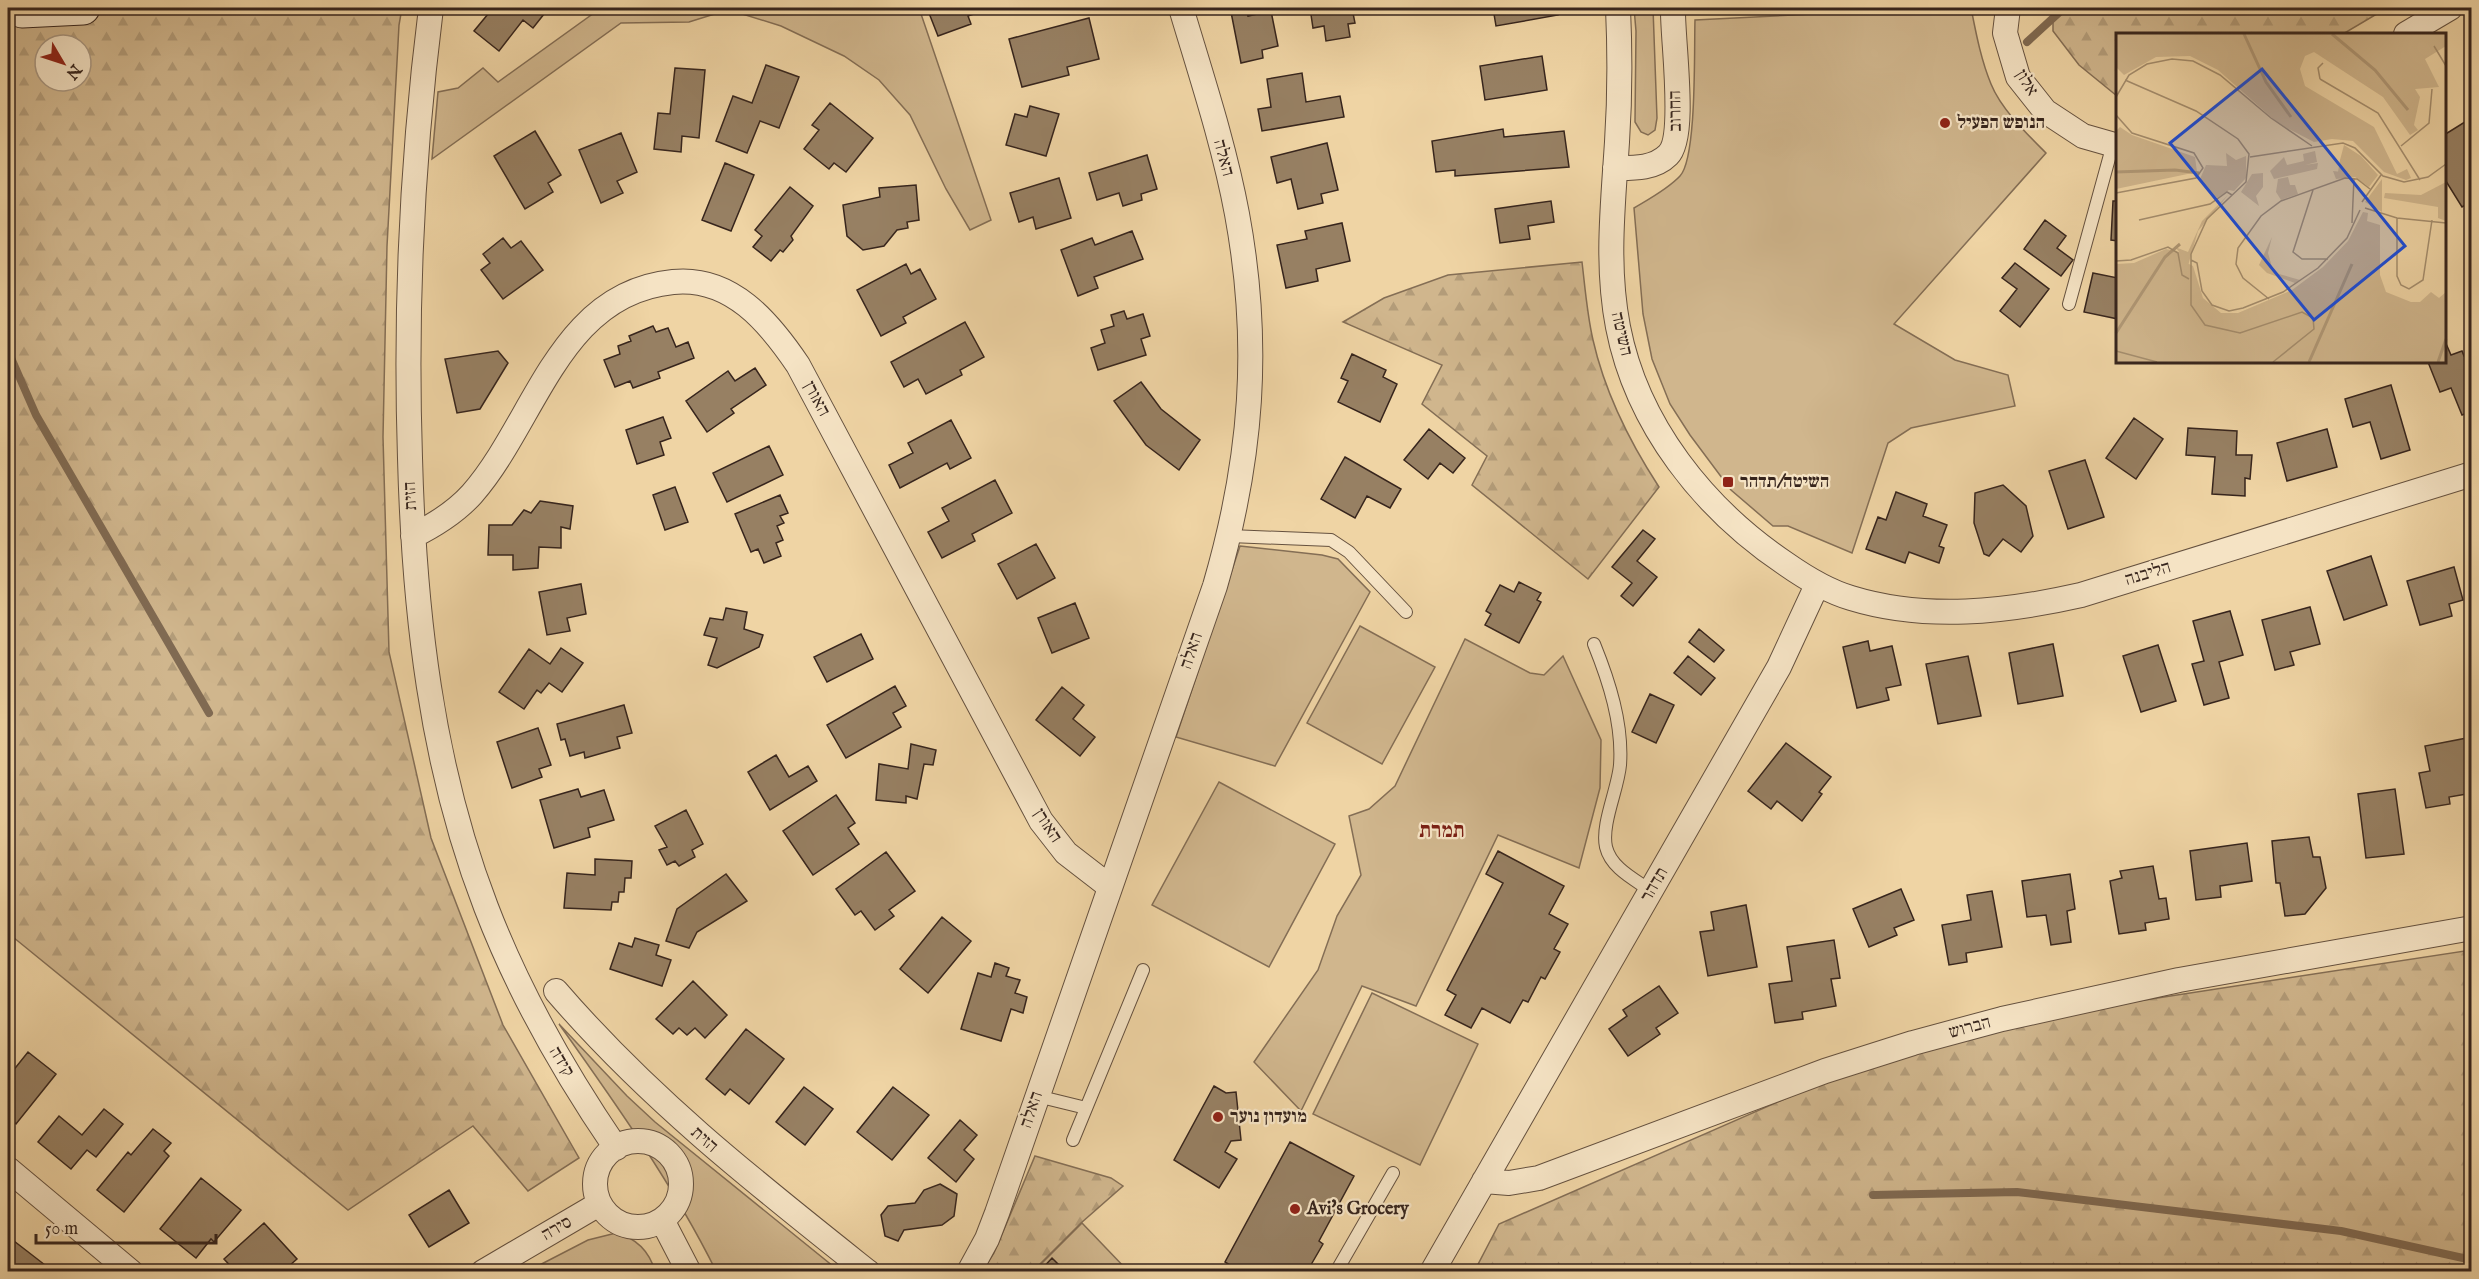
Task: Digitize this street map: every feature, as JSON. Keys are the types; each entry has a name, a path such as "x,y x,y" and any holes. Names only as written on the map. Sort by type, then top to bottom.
{"main road":[{"path":"15,8 22,11 83,8"}],"street":[{"name":"הזית","path":"431,8 420,103 410,242 408,398 417,602 429,688 445,766 467,849 486,906 514,972"},
{"name":"האלה","path":"969,1272 987,1239 1215,586 1230,536 1241,484 1248,431 1251,366 1248,289 1232,190 1181,8"},
{"name":"השיטה","path":"1618,8 1620,71 1615,168 1610,213 1610,272 1618,328 1633,380 1656,429 1686,473 1723,514 1767,551 1817,585"},
{"name":"החרוב","path":"1615,168 1650,165 1662,160 1675,146 1678,126 1673,8"},
{"name":"אלון","path":"2008,8 2005,33 2018,77 2045,111 2083,136 2115,145"},
{"path":"2408,33 2450,8"},
{"name":"האורן","path":"413,536 447,518 472,494 563,351 589,319 619,297 651,284 683,281 715,287 745,303 774,329 798,365 1041,821 1066,853 1083,869 1110,886"},
{"name":"הליבנה","path":"1817,585 1849,598 1884,607 1920,611 1956,612 2025,606 2081,595 2472,474"},
{"name":"תדהר","path":"1432,1272 1779,667 1817,585"},
{"name":"הברוש","path":"1484,1181 1509,1183 1539,1178 1825,1071 1913,1043 2002,1019 2179,980 2472,928"},
{"name":"קידה","path":"514,972 548,1039 616,1148"},
{"name":"הזית","path":"556,991 610,1051 667,1107 729,1161 868,1272"},
{"path":"637,1141 651,1143 664,1149 674,1160 680,1172 682,1187 671,1213 662,1220 646,1227 632,1228 613,1219 599,1204 595,1189 596,1175 601,1161 616,1148 637,1141"},
{"path":"8,1169 131,1272"},
{"name":"סירה","path":"483,1272 599,1204"},
{"path":"662,1220 689,1272"}],"lane":[{"path":"2069,304 2115,145"},
{"path":"1230,536 1331,540 1349,552 1406,612"},
{"path":"1594,644 1614,703 1619,747 1620,765 1606,834 1606,848 1618,869 1651,891"},
{"path":"1073,1140 1143,970"},
{"path":"1037,1096 1086,1108"},
{"path":"1336,1272 1393,1173"}],"green space":[{"path":"8,8 402,8 399,25 387,246 383,437 389,652 431,838 503,1025 579,1158 528,1191 473,1126 348,1210 8,933"},
{"path":"601,8 919,8 991,220 970,230 946,189 910,115 879,80 844,56 781,26 736,12 721,12 689,22 621,23 432,159 438,92 458,88 483,68 498,82"},
{"path":"1634,8 1653,8 1657,118 1655,130 1648,135 1641,132 1635,122"},
{"path":"1971,8 1987,75 1995,93 2015,121 2046,153 1894,324 1955,360 2008,375 2015,406 1911,428 1888,443 1852,553 1788,526 1773,526 1731,490 1670,404 1652,359 1643,314 1634,208 1670,185 1680,176 1685,165 1692,126 1695,20"},
{"path":"2053,8 2387,8 2345,33 2116,33 2116,95 2079,65 2053,31"},
{"path":"1582,262 1591,330 1604,379 1628,434 1659,487 1588,579 1472,485 1487,456 1422,404 1442,365 1343,322 1384,298 1448,275"},
{"path":"1240,546 1322,555 1338,559 1370,592 1275,766 1176,737"},
{"path":"1360,626 1435,667 1382,764 1307,723"},
{"path":"1465,639 1530,673 1544,675 1563,656 1601,740 1600,788 1579,868 1498,835 1416,1006 1362,986 1301,1111 1254,1062 1318,970 1337,916 1361,875 1349,816 1369,809 1395,786"},
{"path":"1219,782 1335,844 1269,967 1152,905"},
{"path":"2471,950 2471,1271 1474,1272 1499,1224 1892,1052 2053,1014"},
{"path":"1372,993 1478,1044 1420,1165 1313,1114"},
{"path":"559,1024 627,1096 655,1122 839,1271 716,1271 662,1176"},
{"path":"1035,1156 1111,1178 1123,1186 1081,1223 1033,1271 982,1272 994,1253"},
{"path":"1082,1223 1128,1271 1033,1272"},
{"path":"616,1233 630,1238 641,1246 655,1271 528,1271 588,1240"}],"building":[{"path":"493,8 548,9 533,28 523,20 499,51 474,31"},
{"path":"927,8 984,8 985,10 968,16 971,24 938,36"},
{"path":"1310,8 1324,8 1324,10 1352,8 1355,23 1348,24 1350,37 1326,41 1324,26 1313,28"},
{"path":"1493,8 1557,8 1558,15 1496,26"},
{"path":"1246,9 1248,16 1271,11 1278,46 1262,50 1263,58 1241,63 1231,12"},
{"path":"1089,18 1099,59 1067,67 1069,75 1022,87 1009,39"},
{"path":"1542,56 1547,90 1485,100 1480,66"},
{"path":"766,65 799,77 779,128 760,121 747,153 716,141 733,96 752,103"},
{"path":"675,68 705,70 699,138 682,136 681,152 654,149 658,113 670,114"},
{"path":"1302,73 1306,102 1340,96 1344,117 1262,131 1258,109 1271,107 1267,79"},
{"path":"830,103 873,138 846,172 834,163 829,169 804,149 819,130 812,125"},
{"path":"1030,106 1059,114 1046,156 1006,145 1015,114 1027,117"},
{"path":"2468,120 2472,126 2472,201 2462,207 2446,181 2446,134"},
{"path":"1503,129 1504,137 1564,131 1569,167 1455,176 1455,170 1436,172 1432,141"},
{"path":"535,131 561,175 548,183 553,192 525,209 494,156"},
{"path":"621,133 637,172 617,181 623,193 601,203 579,150"},
{"path":"1327,143 1338,190 1321,194 1323,203 1298,209 1291,179 1277,183 1271,157"},
{"path":"1147,155 1157,189 1141,194 1142,200 1123,206 1119,193 1097,200 1089,173"},
{"path":"725,163 754,175 731,231 702,220"},
{"path":"1059,178 1071,218 1036,229 1033,217 1019,222 1010,193"},
{"path":"916,185 919,220 907,222 908,228 897,230 884,246 863,250 847,236 843,205 880,197 879,188"},
{"path":"790,187 813,206 791,236 793,240 771,261 753,247 762,236 755,230"},
{"path":"1551,201 1554,222 1528,226 1530,239 1500,243 1495,209"},
{"path":"2113,201 2116,201 2116,241 2111,240"},
{"path":"2045,220 2066,236 2057,248 2073,260 2061,276 2024,249"},
{"path":"1342,223 1350,261 1316,269 1318,281 1286,288 1277,245 1307,239 1305,231"},
{"path":"1132,231 1143,259 1094,277 1098,288 1078,296 1061,250 1092,238 1095,245"},
{"path":"503,238 511,248 521,241 543,270 503,299 481,270 490,263 483,254"},
{"path":"2015,263 2049,289 2020,327 2000,311 2017,289 2002,278"},
{"path":"906,264 911,274 920,269 936,299 903,317 906,323 881,336 857,290"},
{"path":"2093,273 2116,278 2116,319 2084,312"},
{"path":"1124,311 1127,319 1143,314 1150,336 1141,339 1146,355 1098,370 1091,348 1105,343 1101,330 1114,326 1111,315"},
{"path":"965,322 984,357 960,370 962,375 926,394 918,379 904,387 891,362"},
{"path":"653,326 656,332 668,328 676,347 688,342 694,358 658,372 660,378 633,388 630,381 615,387 604,360 620,354 618,346 631,341 629,336"},
{"path":"2446,344 2451,355 2462,351 2464,356 2472,353 2472,411 2462,415 2451,388 2440,392 2428,363 2446,363"},
{"path":"498,351 508,363 480,409 457,413 445,359"},
{"path":"1352,354 1386,370 1383,377 1397,384 1380,422 1338,402 1348,381 1341,378"},
{"path":"755,368 766,385 731,409 734,413 707,432 686,401 728,371 735,381"},
{"path":"1141,382 1161,409 1200,440 1179,470 1146,445 1114,401"},
{"path":"2391,385 2410,450 2381,459 2370,422 2353,427 2345,399"},
{"path":"663,417 671,438 660,442 664,455 637,464 626,430"},
{"path":"2134,418 2163,439 2136,479 2106,458"},
{"path":"951,420 971,458 950,469 947,463 900,488 889,465 913,453 908,443"},
{"path":"2188,428 2237,431 2236,455 2252,455 2250,479 2245,478 2245,496 2212,494 2215,457 2186,455"},
{"path":"1429,429 1465,458 1453,473 1440,463 1428,479 1404,460"},
{"path":"2327,429 2337,467 2287,481 2277,443"},
{"path":"769,446 783,475 727,502 713,473"},
{"path":"1345,457 1401,489 1390,508 1367,496 1355,518 1321,499"},
{"path":"2085,460 2104,517 2068,529 2049,471"},
{"path":"995,480 1012,513 972,534 975,541 942,558 928,532 949,521 942,508"},
{"path":"2003,485 2026,506 2033,536 2021,552 2003,539 1989,556 1984,554 1974,523 1975,493"},
{"path":"675,487 688,522 665,530 653,495"},
{"path":"1896,492 1927,504 1923,516 1947,525 1939,546 1944,548 1939,563 1909,552 1905,563 1866,549 1878,517 1886,520"},
{"path":"780,495 788,513 780,516 784,523 777,526 783,540 776,543 781,556 764,563 758,549 751,552 735,514"},
{"path":"540,501 573,506 570,529 561,527 561,548 539,547 538,568 513,570 513,555 488,555 489,525 512,525 524,510 531,513"},
{"path":"1643,530 1655,539 1637,561 1657,577 1633,606 1621,596 1632,583 1612,567"},
{"path":"1036,544 1055,578 1017,599 998,564"},
{"path":"2371,556 2387,605 2344,620 2327,571"},
{"path":"2454,567 2463,600 2449,604 2452,616 2420,625 2407,581"},
{"path":"1519,582 1541,593 1537,600 1541,602 1519,643 1485,625 1491,614 1486,611 1500,585 1514,592"},
{"path":"581,584 586,614 567,618 570,631 547,635 539,592"},
{"path":"1075,603 1089,638 1052,653 1038,618"},
{"path":"2310,607 2320,644 2290,652 2294,665 2275,670 2262,620"},
{"path":"726,608 747,612 744,629 763,635 759,647 717,668 708,665 717,638 704,635 710,618 723,620"},
{"path":"2230,611 2243,655 2219,662 2229,698 2204,705 2192,664 2204,661 2193,621"},
{"path":"1699,629 1724,650 1714,662 1689,642"},
{"path":"861,634 873,659 827,682 814,657"},
{"path":"1868,641 1870,651 1892,646 1901,685 1886,688 1889,700 1857,708 1843,647"},
{"path":"2053,644 2063,696 2018,704 2009,653"},
{"path":"2158,645 2176,701 2141,712 2123,656"},
{"path":"561,648 583,663 562,692 549,683 541,693 537,690 524,709 499,692 529,649 550,664"},
{"path":"1688,656 1715,678 1701,695 1674,673"},
{"path":"1968,656 1981,716 1938,724 1926,664"},
{"path":"895,686 906,706 893,713 901,727 846,758 827,725"},
{"path":"1062,687 1084,705 1073,719 1095,737 1080,756 1036,720"},
{"path":"1650,694 1674,705 1656,743 1632,732"},
{"path":"624,705 632,733 617,737 620,748 585,758 584,752 570,756 565,739 561,740 557,724"},
{"path":"538,728 551,765 539,769 542,777 512,788 497,742"},
{"path":"2467,738 2472,765 2472,793 2449,797 2450,804 2426,808 2419,773 2430,771 2425,746"},
{"path":"1786,743 1831,777 1819,792 1822,794 1802,821 1777,801 1771,809 1748,791"},
{"path":"911,744 936,750 933,765 924,764 917,799 906,796 906,803 876,800 879,764 908,769"},
{"path":"776,755 789,777 808,766 817,781 770,810 748,772"},
{"path":"578,789 581,797 604,790 614,820 588,828 590,837 554,848 540,800"},
{"path":"2395,789 2404,854 2366,858 2358,794"},
{"path":"836,795 855,823 848,828 859,844 813,875 783,831"},
{"path":"686,810 703,844 692,850 695,857 679,866 675,861 667,865 659,850 667,847 655,826"},
{"path":"2309,837 2313,857 2320,857 2326,888 2305,914 2285,916 2280,883 2276,883 2272,841"},
{"path":"2247,843 2252,881 2220,886 2221,897 2196,900 2190,851"},
{"path":"1498,851 1564,886 1549,914 1568,924 1554,949 1560,952 1545,979 1541,977 1528,1002 1523,1000 1510,1023 1482,1008 1471,1028 1445,1015 1456,995 1447,990 1503,883 1486,874"},
{"path":"886,852 915,891 889,910 894,916 875,930 861,911 855,915 836,889"},
{"path":"595,859 632,861 631,878 625,878 624,892 619,892 618,902 612,902 611,910 564,908 567,873 595,875"},
{"path":"2153,866 2159,899 2166,898 2169,919 2145,923 2146,930 2119,934 2110,881 2122,878 2120,871"},
{"path":"726,874 747,901 697,932 689,948 666,941 677,909"},
{"path":"2070,874 2075,909 2067,911 2071,942 2051,945 2046,915 2027,917 2022,881"},
{"path":"1901,889 1914,920 1894,928 1897,935 1869,947 1853,909"},
{"path":"1992,891 2002,947 1966,953 1967,962 1949,965 1942,925 1971,920 1967,895"},
{"path":"1746,905 1757,967 1708,976 1700,932 1714,930 1711,912"},
{"path":"942,917 971,941 928,993 900,969"},
{"path":"635,938 659,945 656,955 671,960 662,986 610,969 619,943 632,947"},
{"path":"1834,940 1840,978 1831,979 1836,1006 1802,1012 1803,1019 1775,1023 1769,984 1792,981 1787,947"},
{"path":"995,963 1009,968 1006,976 1020,980 1015,993 1027,997 1023,1013 1011,1009 1001,1041 961,1029 978,973 991,977"},
{"path":"693,981 727,1015 705,1038 695,1028 687,1035 679,1028 673,1034 656,1019"},
{"path":"1659,986 1678,1013 1656,1028 1660,1034 1628,1056 1609,1029 1627,1016 1623,1010"},
{"path":"746,1029 784,1059 749,1104 730,1089 725,1095 706,1079"},
{"path":"28,1052 56,1074 16,1124 8,1117 8,1077"},
{"name":"מועדון נוער","path":"1214,1086 1226,1093 1236,1092 1241,1140 1231,1141 1225,1152 1237,1159 1219,1188 1174,1160"},
{"path":"804,1087 833,1109 805,1145 776,1122"},
{"path":"893,1087 929,1115 892,1160 857,1132"},
{"path":"104,1109 123,1124 96,1157 87,1150 71,1169 38,1142 59,1116 82,1135"},
{"path":"960,1120 977,1135 964,1150 974,1159 956,1182 928,1158"},
{"path":"153,1129 171,1143 164,1151 169,1156 124,1212 97,1190 128,1152 131,1155"},
{"name":"Avi's Grocery","path":"1290,1142 1354,1176 1319,1241 1323,1244 1308,1270 1304,1269 1303,1272 1241,1272 1225,1262"},
{"path":"201,1178 241,1210 214,1242 211,1239 196,1258 160,1229"},
{"path":"940,1184 957,1194 954,1216 942,1225 904,1230 898,1241 885,1236 881,1215 888,1206 915,1203 924,1190"},
{"path":"449,1190 469,1223 429,1247 409,1215"},
{"path":"264,1223 297,1259 282,1272 236,1272 224,1259"},
{"path":"14,1241 45,1265 39,1272 8,1272 8,1250"},
{"path":"1052,1258 1066,1272 1039,1272"}],"waterway":[{"path":"2027,42 2064,8"},
{"path":"8,351 36,415 209,713"},
{"path":"1873,1195 2017,1192 2341,1231 2472,1260"}],"place":[{"name":"הנופש הפעיל","path":"1945,123"},
{"name":"השיטה/תדהר","path":"1728,482"},
{"name":"מועדון נוער","path":"1218,1117"},
{"name":"Avi's Grocery","path":"1295,1209"}],"district":[{"name":"תמרת","path":"1442,831"}]}
